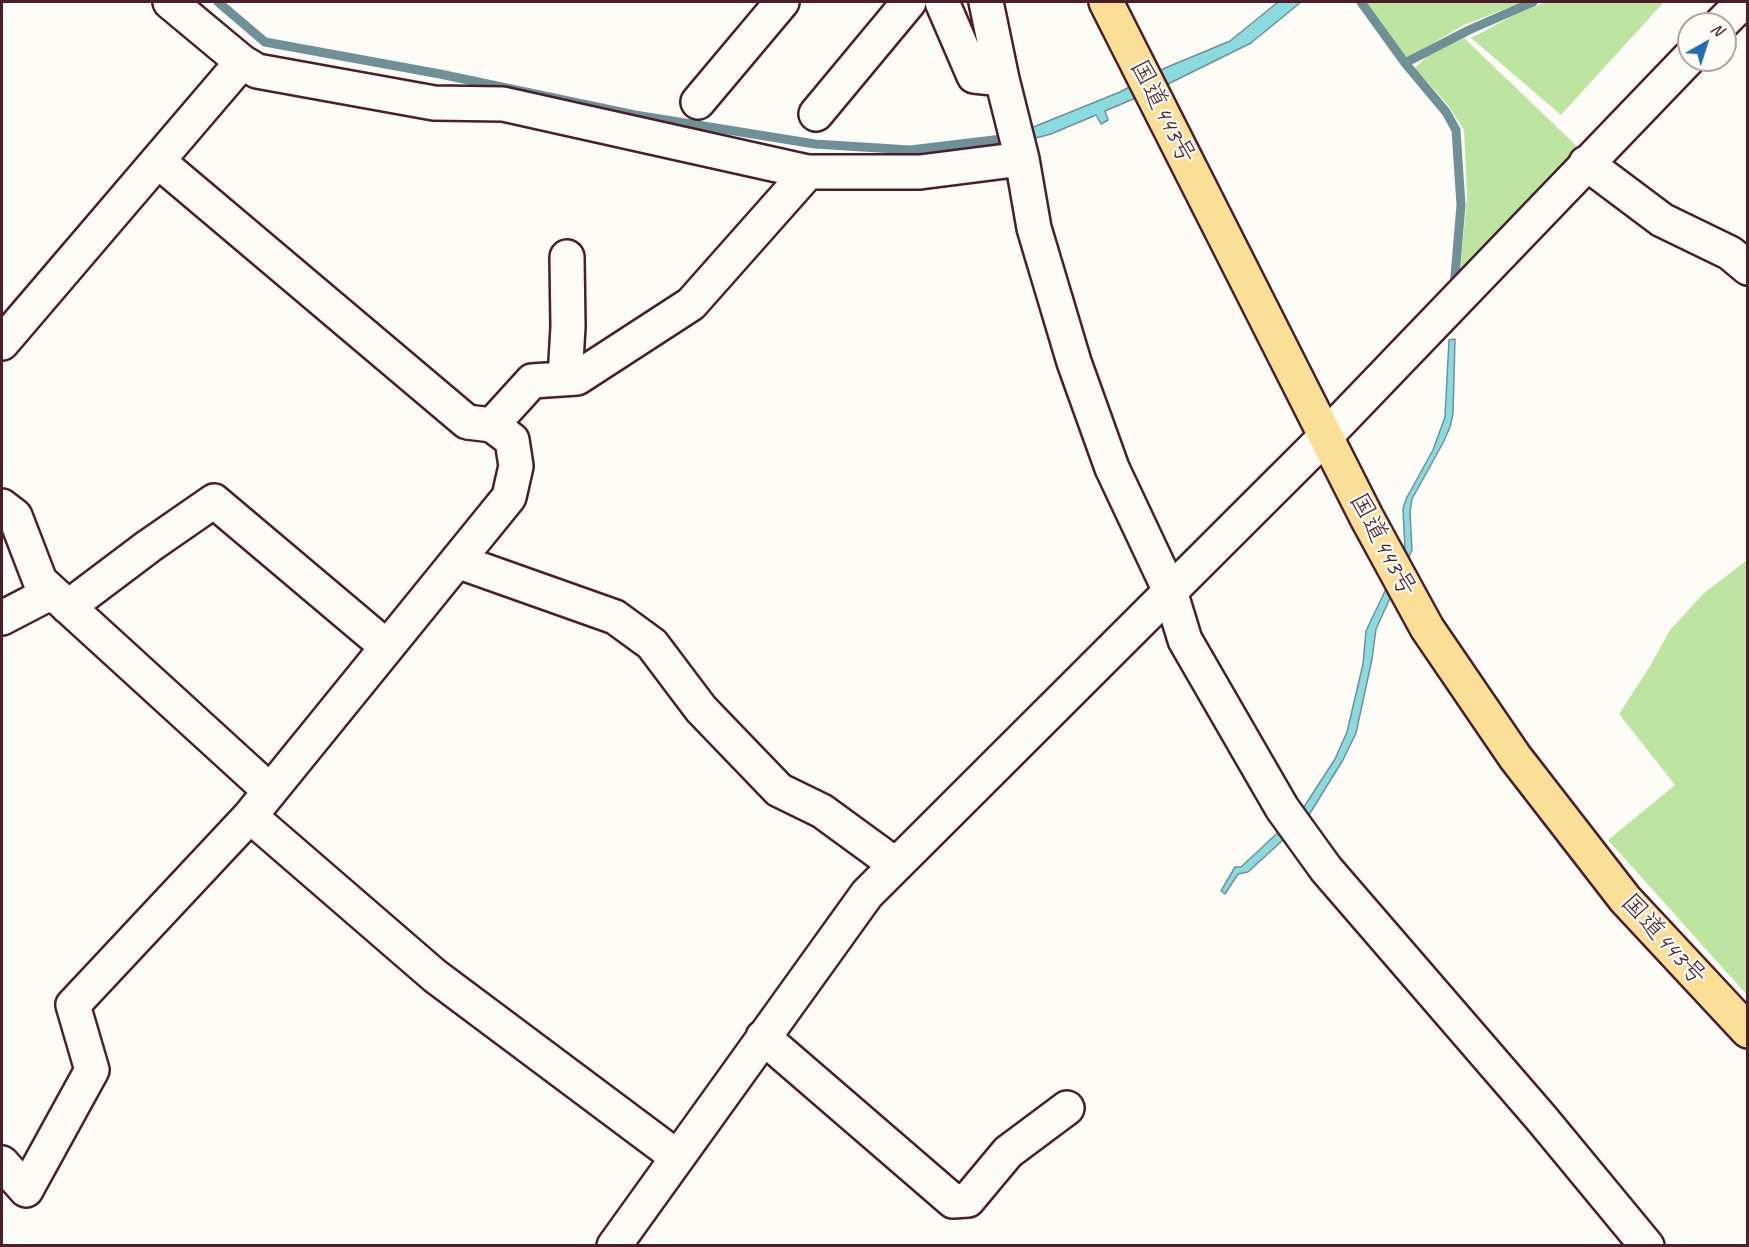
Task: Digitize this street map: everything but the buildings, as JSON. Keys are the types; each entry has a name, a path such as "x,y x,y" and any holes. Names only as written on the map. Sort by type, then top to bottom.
{"highway":[{"name":"国道443号","path":"1106,2 1325,437 1427,627 1515,757 1625,899 1748,1031"}],"street":[{"path":"170,2 242,62 257,71 434,103 503,104 808,172 920,172 1022,159"},
{"path":"698,102 782,2"},
{"path":"816,114 909,2"},
{"path":"942,2 974,76 1002,79"},
{"path":"986,2 1022,159 1034,228 1074,362 1112,468 1170,591 1185,640 1282,808 1326,869 1647,1245"},
{"path":"2,343 242,62"},
{"path":"614,1245 867,894 1325,437 1677,70"},
{"path":"2,1163 26,1190 92,1070 73,1005 250,816 509,497 516,466 512,440 492,425 467,422 158,161"},
{"path":"1586,163 1662,220 1730,253 1748,268"},
{"path":"492,425 532,381 576,378 691,303 808,172"},
{"path":"565,378 568,327 567,257"},
{"path":"2,618 60,600 149,546 214,501 387,647"},
{"path":"2,506 15,516 40,581 270,791"},
{"path":"457,561 615,617 652,644 701,710 779,790 822,811 896,865"},
{"path":"250,816 435,976 677,1157"},
{"path":"764,1037 953,1201 968,1200 1008,1152 1067,1108"}],"green space":[{"path":"1364,2 1523,2 1464,25 1406,59"},
{"path":"1546,2 1664,2 1561,115 1471,38 1522,11"},
{"path":"1464,38 1585,154 1467,278 1460,271 1467,197 1464,130 1447,104 1415,68 1429,54"},
{"path":"1747,560 1747,995 1608,840 1675,785 1619,714 1670,630 1704,593"}],"water":[{"path":"1278,2 1301,2 1251,43 1166,85 1105,111 1108,120 1101,124 1096,115 1051,134 1028,140 1031,128 1120,92 1165,68 1230,41"},
{"path":"1455,339 1453,414 1450,427 1412,499 1410,512 1412,550 1376,629 1356,733 1343,760 1307,818 1248,872 1238,874 1225,894 1221,891 1235,867 1241,867 1302,810 1335,759 1347,732 1363,664 1366,631 1405,549 1403,509 1406,499 1433,450 1445,417 1449,340"}],"waterway":[{"path":"218,2 265,42 440,74 635,115 815,144 910,150 1002,139"},
{"path":"1361,2 1405,63 1446,112 1456,130 1461,205 1454,288"},
{"path":"1405,63 1469,30 1533,2"}]}
